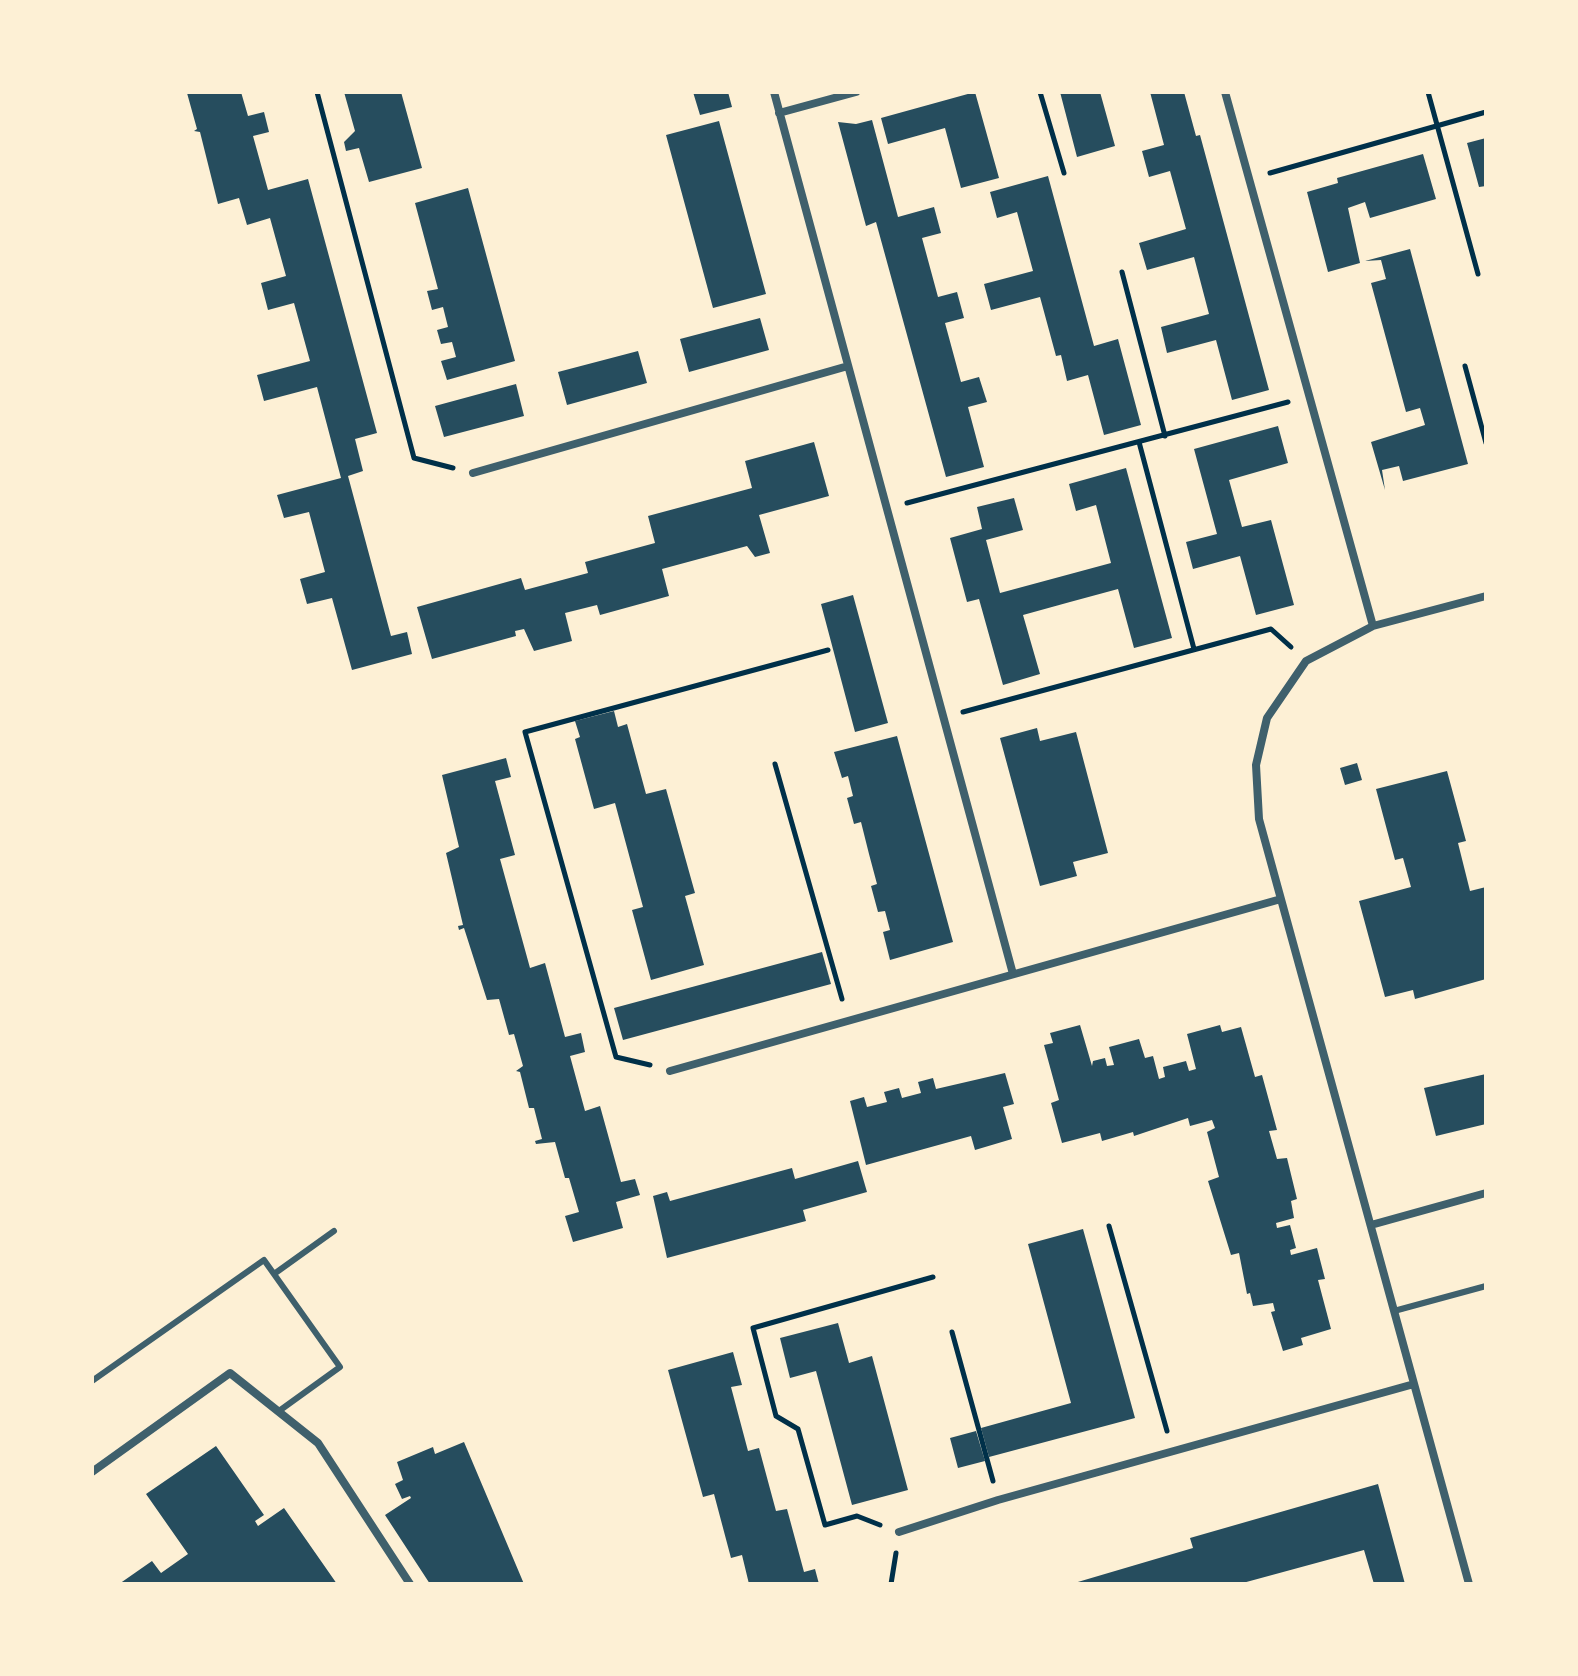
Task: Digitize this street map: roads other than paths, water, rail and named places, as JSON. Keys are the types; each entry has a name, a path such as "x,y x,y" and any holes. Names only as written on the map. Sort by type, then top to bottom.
{"street":[{"path":"774,92 1013,974"},
{"path":"779,113 856,92"},
{"path":"1225,92 1373,626"},
{"path":"473,473 848,366"},
{"path":"1469,1584 1259,819 1256,765 1267,718 1306,661 1373,626 1486,596"},
{"path":"670,1071 1281,899"},
{"path":"1371,1225 1486,1193"},
{"path":"92,1472 230,1373 318,1443 410,1584"},
{"path":"899,1532 998,1500 1414,1384"}],"lane":[{"path":"274,1274 334,1231"},
{"path":"92,1381 264,1260 340,1367 279,1411"},
{"path":"1394,1311 1486,1286"}]}
